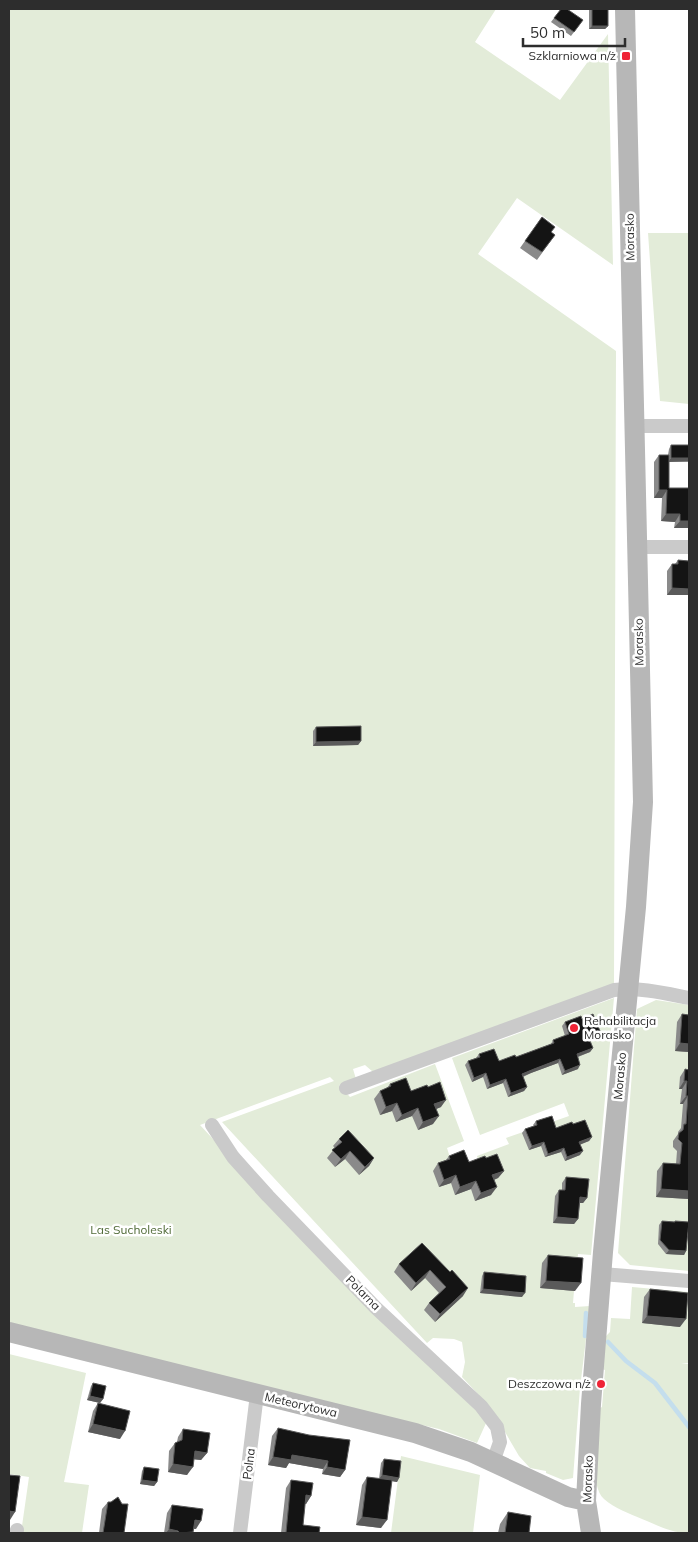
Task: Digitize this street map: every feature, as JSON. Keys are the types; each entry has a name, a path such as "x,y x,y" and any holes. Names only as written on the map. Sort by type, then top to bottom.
{"street":[{"name":"Morasko","path":"591,1533 586,1501 591,1404 639,870 643,802 625,9"},
{"path":"634,426 689,426"},
{"path":"637,547 689,547"},
{"path":"346,1088 614,990 628,988 644,989 689,998"},
{"name":"Polarna","path":"212,1125 233,1157 268,1196 376,1308 482,1406 497,1427 500,1442 493,1462"},
{"path":"602,1274 689,1281"},
{"name":"Meteorytowa","path":"9,1332 400,1429 471,1452 568,1497 586,1501"},
{"name":"Polna","path":"240,1533 257,1394"}],"green space":[{"name":"Las Sucholeski","path":"9,9 496,9 475,42 560,100 608,34 613,265 517,198 478,254 616,351 614,984 373,1072 365,1065 353,1069 356,1079 339,1085 350,1097 435,1064 464,1141 447,1148 451,1161 463,1169 479,1163 477,1156 509,1144 506,1138 569,1116 564,1103 480,1135 452,1058 614,998 591,1255 578,1254 574,1291 573,1303 575,1303 575,1307 590,1306 580,1388 573,1478 563,1480 546,1473 546,1471 530,1468 519,1456 498,1420 462,1377 465,1362 462,1342 454,1339 433,1338 427,1343 222,1122 334,1081 330,1077 200,1125 373,1311 487,1421 477,1443 439,1429 83,1345 9,1323"},
{"path":"648,233 689,233 689,404 660,401"},
{"path":"656,1000 689,1005 689,1271 630,1265 618,1253 637,1009"},
{"path":"632,1287 689,1292 689,1363 681,1364 689,1364 689,1533 665,1529 617,1508 604,1499 599,1492 596,1482 596,1430 598,1409 602,1407 605,1370 602,1369 603,1339 610,1332 611,1318 630,1319"},
{"path":"9,1354 86,1373 64,1482 89,1485 82,1533 21,1533 29,1477 9,1474"},
{"path":"401,1456 480,1475 473,1533 391,1533"}],"building":[{"path":"561,9 567,9 583,20 574,32 554,18"},
{"path":"592,9 608,9 608,26 592,26"},
{"path":"542,217 555,227 551,232 555,235 542,252 525,241"},
{"path":"671,445 689,445 689,458 671,458"},
{"path":"659,455 669,455 669,488 689,488 689,521 680,521 680,514 666,514 667,490 659,490"},
{"path":"678,560 689,561 689,589 672,588 672,564 678,564"},
{"path":"361,726 361,741 316,742 316,727"},
{"path":"593,1014 600,1031 588,1036 593,1048 577,1054 580,1065 565,1071 560,1059 534,1069 522,1074 527,1087 511,1093 506,1079 490,1085 486,1073 474,1078 468,1061 480,1057 479,1054 494,1049 499,1061 515,1055 516,1057 554,1043 553,1040 569,1034 565,1022 581,1016 582,1019"},
{"path":"682,1014 689,1015 689,1044 680,1043"},
{"path":"685,1069 689,1070 689,1191 661,1189 663,1163 680,1164 682,1143 678,1139 679,1133 683,1130 684,1124 686,1124 688,1096 686,1096 687,1081 684,1081"},
{"path":"406,1078 411,1091 440,1082 446,1100 434,1104 439,1116 423,1122 418,1108 402,1115 397,1103 386,1107 380,1091 391,1086 390,1084"},
{"path":"552,1116 556,1128 572,1122 573,1124 585,1120 592,1137 579,1142 583,1151 567,1157 564,1148 548,1154 544,1142 532,1146 525,1129 537,1125 536,1121"},
{"path":"348,1130 374,1158 365,1167 350,1151 341,1159 332,1150 342,1142 339,1139"},
{"path":"464,1150 469,1162 497,1154 504,1171 492,1175 497,1187 481,1193 476,1181 460,1187 456,1175 444,1180 438,1163 450,1159 449,1156"},
{"path":"566,1177 589,1179 587,1198 580,1197 578,1219 557,1217 559,1190 565,1190"},
{"path":"662,1221 689,1222 686,1251 669,1250 660,1240"},
{"path":"422,1243 450,1272 452,1270 468,1288 440,1314 429,1303 446,1287 430,1270 416,1283 399,1264"},
{"path":"548,1255 583,1258 581,1283 546,1281"},
{"path":"484,1272 526,1276 525,1293 483,1289"},
{"path":"650,1289 688,1293 686,1319 647,1316"},
{"path":"93,1383 106,1386 103,1399 90,1396"},
{"path":"98,1403 130,1411 125,1431 93,1424"},
{"path":"278,1428 309,1435 350,1440 345,1470 327,1467 328,1461 292,1455 291,1460 273,1457"},
{"path":"183,1429 210,1433 207,1453 195,1451 193,1467 173,1464 175,1443 182,1440"},
{"path":"384,1459 401,1461 399,1478 382,1475"},
{"path":"144,1467 159,1469 157,1482 142,1480"},
{"path":"9,1475 20,1476 15,1512 9,1511"},
{"path":"367,1477 392,1480 387,1520 362,1517"},
{"path":"291,1480 313,1483 311,1496 306,1495 303,1525 320,1527 319,1533 286,1533"},
{"path":"118,1497 122,1504 128,1504 124,1533 103,1533 108,1502"},
{"path":"172,1505 203,1509 201,1521 195,1520 193,1532 180,1533 169,1529"},
{"path":"508,1512 531,1516 529,1533 505,1533"}],"waterway":[{"path":"585,1336 586,1313"},
{"path":"608,1342 626,1361 655,1383 689,1427"}],"place":[{"name":"Szklarniowa n/ż","path":"626,56"},
{"name":"Rehabilitacja Morasko","path":"574,1028"},
{"name":"Deszczowa n/ż","path":"601,1384"}]}
